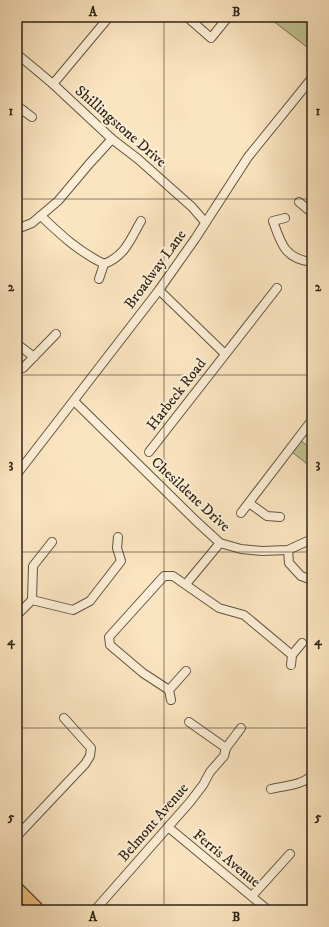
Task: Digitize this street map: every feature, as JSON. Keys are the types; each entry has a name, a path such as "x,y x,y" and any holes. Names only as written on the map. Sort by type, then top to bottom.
{"main road":[{"path":"17,889 38,910"}],"street":[{"path":"53,84 109,17"},
{"path":"187,17 211,38 228,17"},
{"name":"Shillingstone Drive","path":"17,54 53,84 112,139 138,159 192,207 205,222"},
{"name":"Broadway Lane","path":"17,474 159,290 195,239 248,157 312,78"},
{"path":"19,110 32,117"},
{"path":"17,229 32,223 58,201 90,162 112,139"},
{"path":"299,202 312,212"},
{"path":"41,216 66,240 89,257 104,264 115,260 126,248 141,221"},
{"path":"285,218 273,222 280,242 288,254 304,261 312,262"},
{"path":"99,279 104,264"},
{"name":"Harbeck Road","path":"148,452 278,288"},
{"name":"Harbeck Road","path":"159,290 225,354"},
{"path":"23,368 56,334"},
{"path":"17,344 34,357"},
{"name":"Chesildene Drive","path":"74,401 220,543 251,551 288,550 312,538"},
{"path":"241,513 312,420"},
{"path":"249,503 267,516 280,517"},
{"path":"32,600 73,610 90,601 121,561 117,548 118,537"},
{"path":"17,615 32,600 33,566 52,542"},
{"path":"186,584 220,543"},
{"path":"288,550 289,563 301,576 312,580"},
{"path":"171,700 169,690 143,672 110,645 109,637 164,576 174,576 219,608 244,615 292,655"},
{"path":"291,665 292,655 302,643"},
{"path":"169,690 186,671"},
{"path":"17,836 85,764 90,756 91,748 64,718"},
{"path":"189,722 226,748"},
{"name":"Belmont Avenue","path":"95,910 203,785 210,772 224,756 226,748 241,728"},
{"path":"271,789 311,780"},
{"name":"Ferris Avenue","path":"168,827 252,896 263,909"},
{"path":"252,896 290,854"}],"green space":[{"path":"268,17 312,17 312,51"},
{"path":"301,441 312,449 312,468 292,452"}]}
